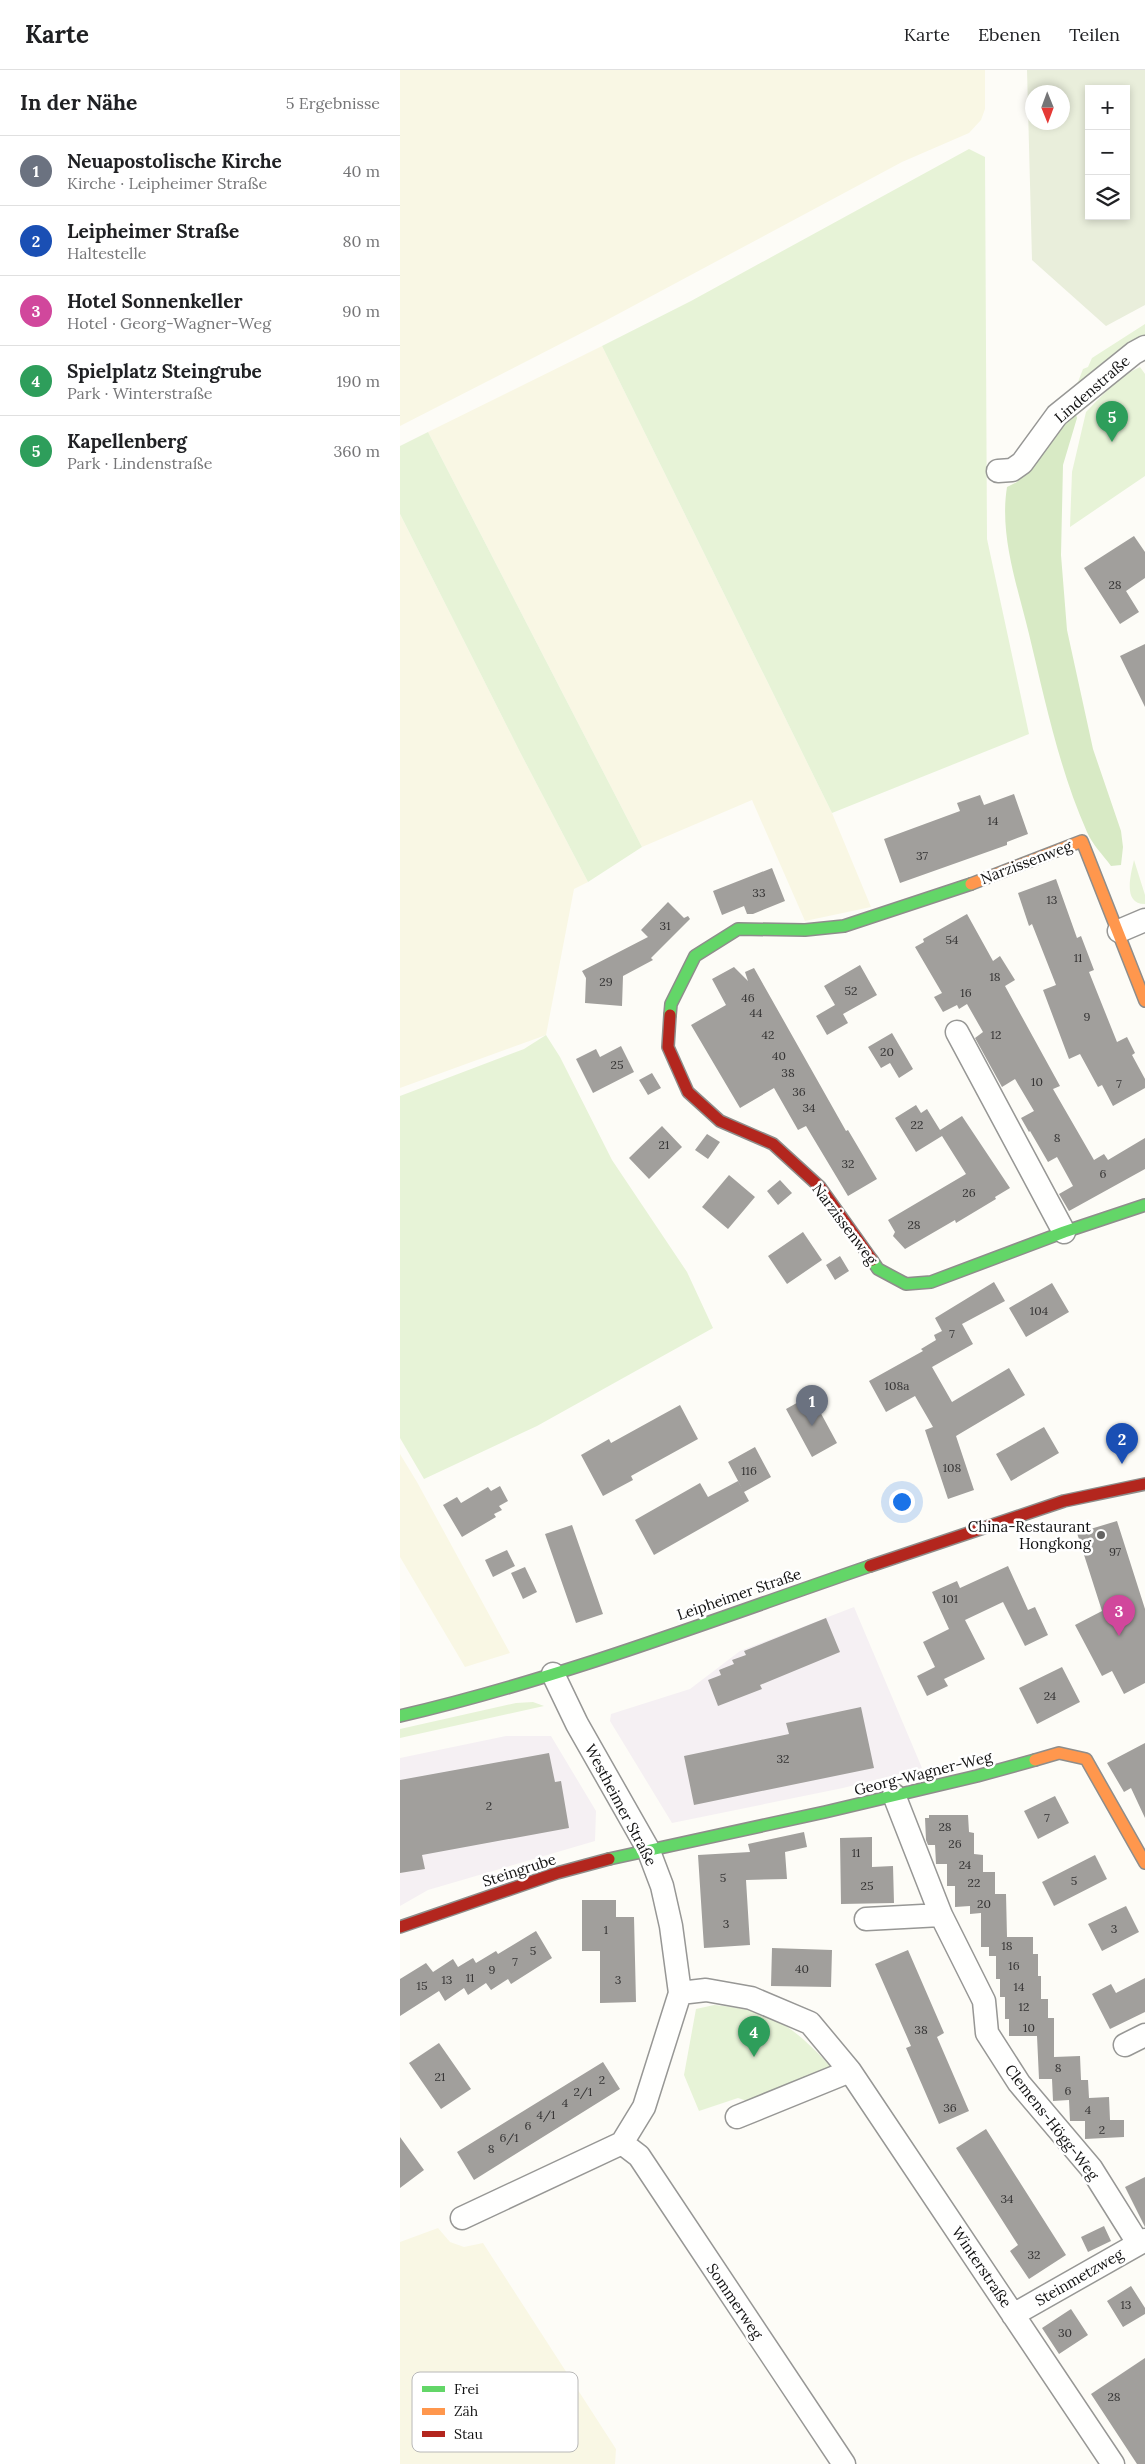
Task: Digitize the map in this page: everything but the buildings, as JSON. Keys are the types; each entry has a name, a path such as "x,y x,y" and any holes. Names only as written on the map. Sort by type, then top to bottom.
{"street":[{"name":"Lindenstraße","path":"998,471 1012,470 1022,463 1058,415 1134,353 1145,347"},
{"name":"Narzissenweg","path":"1119,931 1082,841 954,891 844,926 805,930 738,929 695,956 671,1004 668,1047 688,1092 720,1121 773,1144 820,1187 878,1269 906,1284 932,1282 1064,1232 1145,1205"},
{"path":"1145,920 1119,931 1145,1001"},
{"path":"957,1032 1064,1232"},
{"name":"Leipheimer Straße","path":"400,1716 448,1705 553,1674 1021,1514 1064,1501 1145,1484"},
{"name":"Westheimer Straße","path":"553,1674 577,1724 648,1849 662,1886 671,1926 680,1993 644,2107 622,2143"},
{"name":"Georg-Wagner-Weg","path":"648,1849 977,1776 1059,1753 1086,1758 1145,1863"},
{"name":"Clemens-Högg-Weg","path":"894,1795 941,1915 984,2001 987,2033 1019,2083 1090,2168 1141,2242"},
{"name":"Steingrube","path":"400,1927 419,1918 557,1873 648,1849"},
{"path":"866,1919 941,1915"},
{"name":"Winterstraße","path":"680,1993 706,1990 751,1998 810,2023 850,2071 1112,2464"},
{"path":"1125,2045 1145,2036"},
{"path":"737,2117 850,2071"},
{"path":"462,2218 622,2143"},
{"name":"Sommerweg","path":"622,2143 639,2156 844,2464"},
{"name":"Steinmetzweg","path":"1013,2315 1141,2242"}],"shaded area":[{"path":"400,70 985,70 985,109 981,120 969,133 902,162 605,321 400,426"},
{"path":"602,346 832,813 871,907 805,921 752,800 642,847 428,432"},
{"path":"400,514 588,882 574,889 546,1035 400,1088"},
{"path":"400,1454 510,1653 465,1667 400,1557"},
{"path":"854,1607 922,1768 843,1788 672,1823 610,1721 611,1714 690,1689 740,1651"},
{"path":"506,1736 551,1736 596,1811 595,1841 428,1890 400,1906 400,1758"},
{"path":"438,2228 450,2242 464,2247 483,2243 566,2372 412,2372 412,2452 578,2452 578,2390 616,2449 615,2464 400,2464 400,2242"}],"green space":[{"path":"1027,70 1145,70 1145,305 1106,326 1032,260 1029,130 1070,130 1070,85 1027,85"},
{"path":"969,149 985,157 987,539 1029,734 832,813 602,346 691,301"},
{"path":"1145,324 1145,339 1076,387 1083,369 1088,367 1092,358"},
{"path":"1140,367 1145,374 1145,476 1070,527 1072,472 1086,412 1120,377"},
{"path":"1075,411 1077,418 1063,465 1061,555 1067,630 1093,749 1121,831 1123,847 1121,865 1111,866 1089,836 1068,784 1015,580 1006,524 1005,505 1007,487 1017,482"},
{"path":"428,432 642,847 588,882 400,514 400,446"},
{"path":"1134,860 1145,895 1145,904 1138,903 1131,894 1130,880"},
{"path":"546,1035 560,1057 612,1160 687,1272 713,1328 537,1426 424,1479 400,1438 400,1096 524,1049"},
{"path":"533,1702 544,1706 400,1738 400,1729 516,1703"},
{"path":"714,2005 734,2007 767,2016 793,2031 832,2068 747,2101 738,2098 699,2111 684,2075 696,2009"}],"traffic: fast":[{"path":"670,1015 671,1004 695,956 738,929 805,930 844,926 971,884"},
{"path":"872,1260 878,1269 906,1284 931,1282 1064,1232 1145,1205"},
{"path":"400,1716 460,1701 578,1666 870,1566"},
{"path":"609,1859 825,1812 977,1776 1035,1760"}],"traffic: slow":[{"path":"971,884 1082,841 1145,1001"},
{"path":"1035,1760 1059,1753 1086,1759 1145,1863"}],"traffic: jam":[{"path":"670,1015 668,1047 688,1092 720,1121 773,1144 820,1187 872,1260"},
{"path":"870,1566 1064,1501 1145,1484"},
{"path":"400,1927 557,1873 609,1859"}],"place":[{"name":"Kapellenberg","path":"1112,442"},
{"name":"Neuapostolische Kirche","path":"812,1426"},
{"name":"Leipheimer Straße","path":"1122,1464"},
{"name":"China-Restaurant Hongkong","path":"1101,1535"},
{"name":"Hotel Sonnenkeller","path":"1119,1636"},
{"name":"Spielplatz Steingrube","path":"754,2057"}]}
